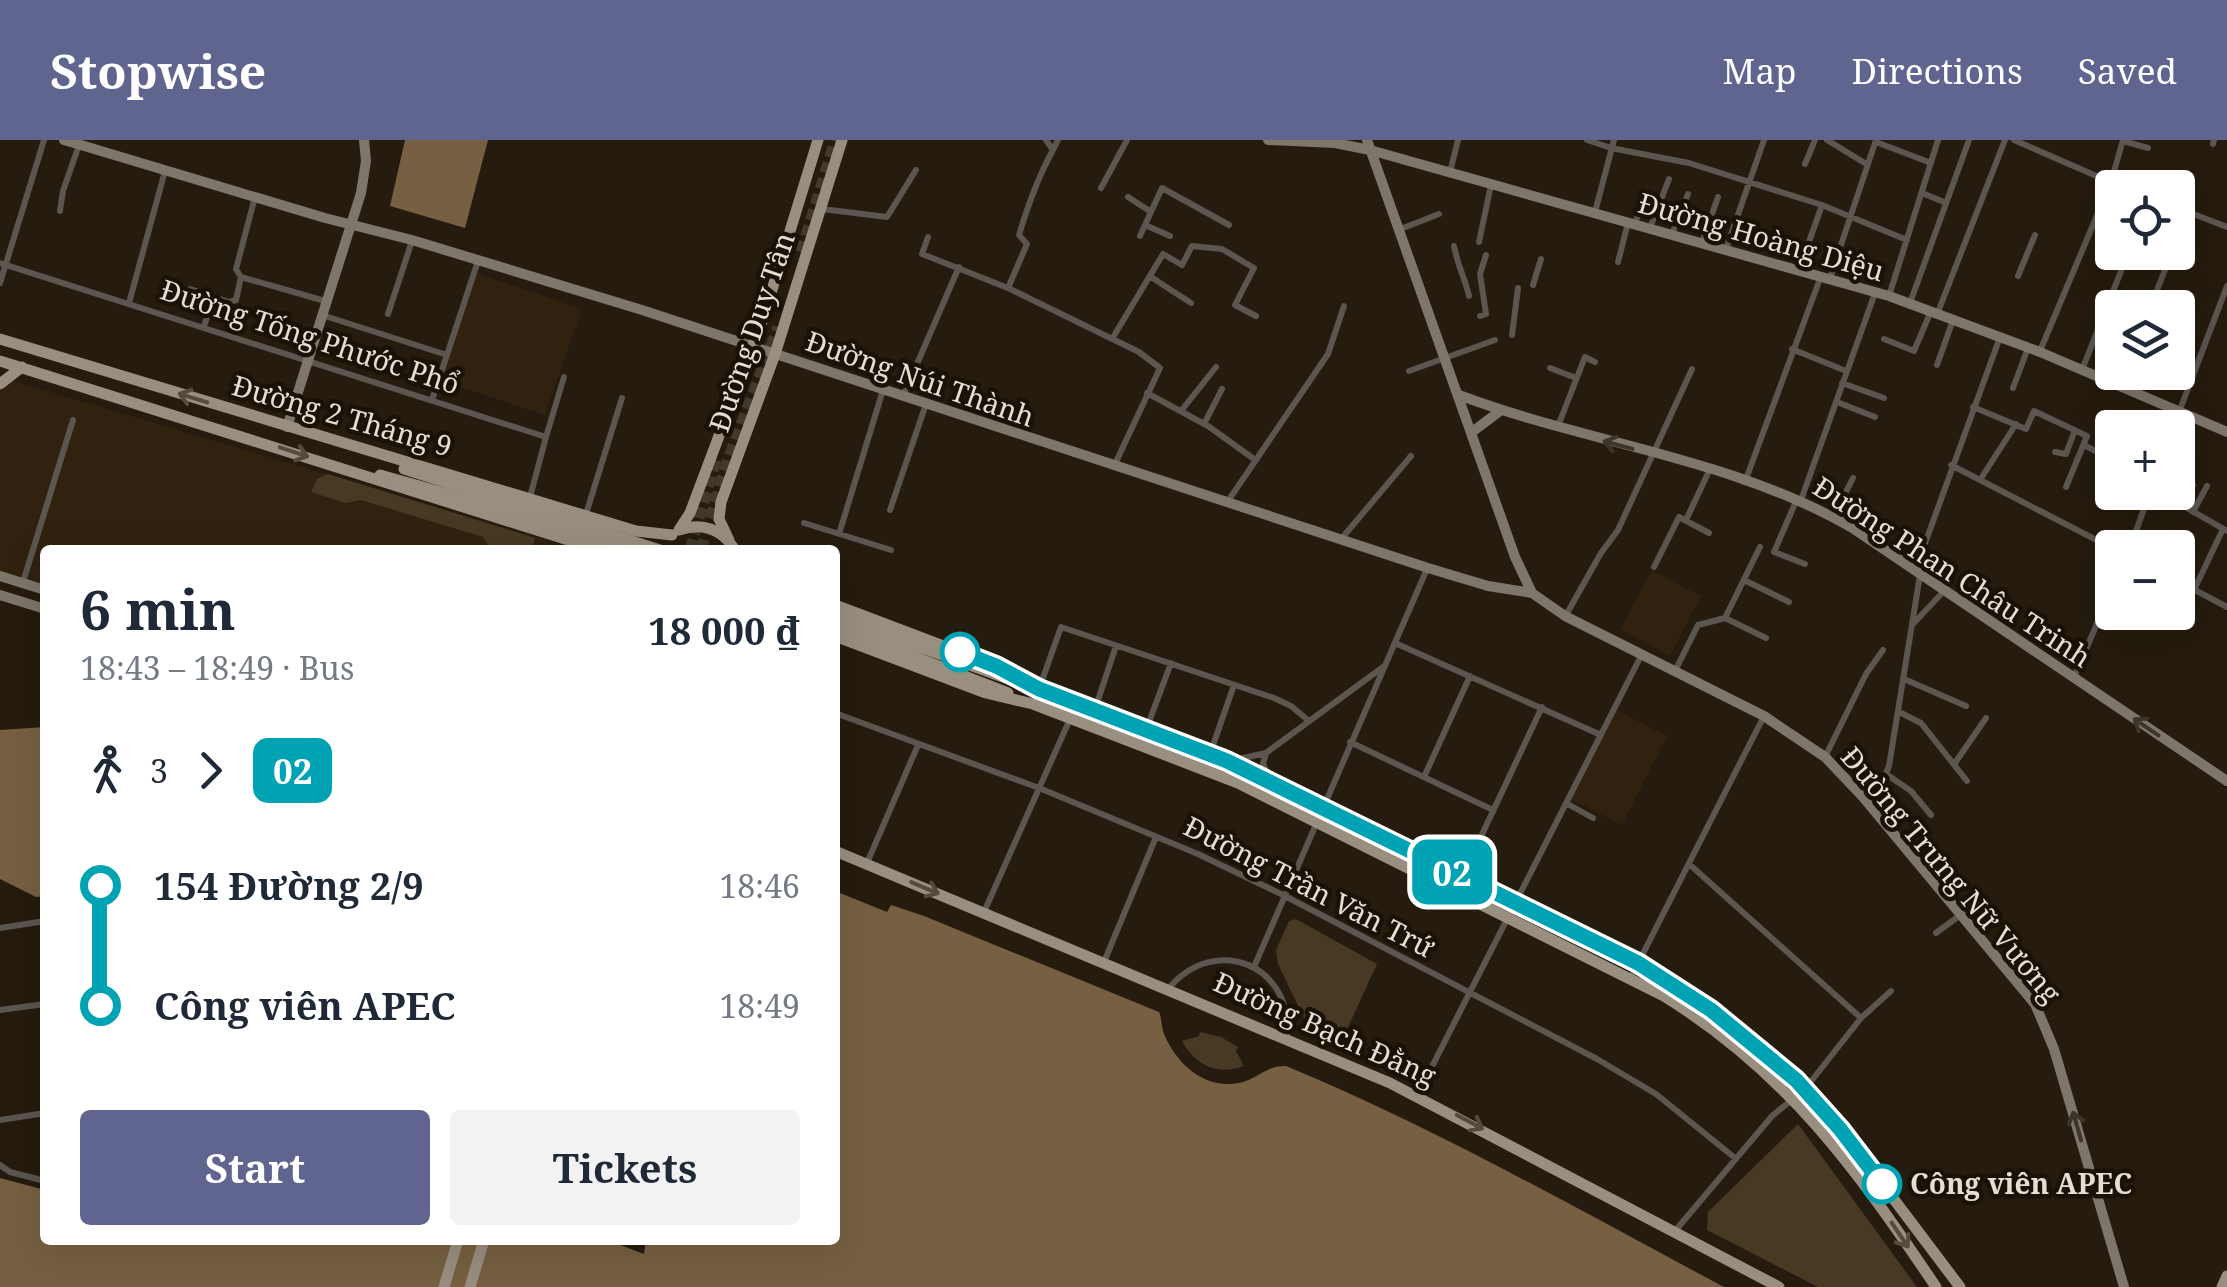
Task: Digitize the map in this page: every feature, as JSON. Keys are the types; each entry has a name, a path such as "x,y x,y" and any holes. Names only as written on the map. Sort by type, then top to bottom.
{"main road":[{"name":"Đường Núi Thành","path":"64,140 412,240 752,346 1428,568 1488,586 1532,592"},
{"path":"287,427 364,180 364,140"},
{"name":"Đường Duy Tân","path":"663,545 690,513 752,346 818,140"},
{"name":"Đường Duy Tân","path":"732,545 719,510 775,354 842,140"},
{"name":"Đường Hoàng Diệu","path":"1268,140 1368,145 1491,185 1890,296 2095,375"},
{"name":"Đường Trưng Nữ Vương","path":"1368,145 1514,557 1532,592 1565,616 1764,716 1825,757 1863,797 2035,1004 2048,1029 2124,1287"},
{"path":"809,168 831,174"},
{"name":"Đường 2 Tháng 9","path":"0,339 636,531 675,532 706,527 732,545"},
{"name":"Đường 2 Tháng 9","path":"0,360 584,545"},
{"path":"0,384 22,367"},
{"name":"Đường Hoàng Diệu","path":"2129,390 2174,410"},
{"name":"Đường Phan Châu Trinh","path":"1459,395 1746,479 1833,516 2227,781"},
{"path":"1472,432 1500,410"},
{"name":"Đường Hoàng Diệu","path":"2195,419 2227,432"},
{"path":"716,441 738,449"},
{"path":"353,448 403,474 616,545"},
{"path":"346,468 403,474 642,545"},
{"path":"0,576 40,588"},
{"path":"18,600 23,583"},
{"path":"0,595 40,607"},
{"path":"840,608 996,666 1039,689 1227,761 1638,963 1711,1010 1804,1088 1865,1160 1960,1287"},
{"path":"840,618 992,680 1032,704"},
{"path":"840,628 992,680 1039,689"},
{"path":"840,638 986,692 1032,704 1238,783 1631,977 1702,1020 1792,1098 1847,1160 1936,1287"},
{"name":"Đường Bạch Đằng","path":"840,853 1287,1037 1417,1096 1779,1287"},
{"path":"444,1287 457,1245"},
{"path":"470,1287 483,1245"},
{"path":"2222,1287 2227,1276"}],"street":[{"path":"0,283 44,140"},
{"path":"1046,140 1053,150"},
{"path":"1008,288 1027,244 1019,235 1028,207 1058,140"},
{"path":"1101,188 1126,140"},
{"path":"1450,173 1458,140"},
{"path":"1587,140 1689,162 1822,204 1908,240"},
{"path":"1725,250 1764,140"},
{"path":"1806,164 1815,140"},
{"path":"1890,296 1938,140"},
{"path":"1910,303 1968,140"},
{"path":"1884,339 1914,351 1935,311 2005,140"},
{"path":"2014,140 2095,175"},
{"path":"2114,170 2123,140 2148,148"},
{"path":"1830,141 1868,165"},
{"path":"1746,479 1792,350 1826,277 1876,141 1931,164"},
{"path":"1594,214 1612,144"},
{"path":"60,212 79,145"},
{"path":"129,303 166,170"},
{"path":"820,209 886,217 916,170"},
{"path":"1649,229 1669,178"},
{"path":"1479,242 1491,185"},
{"path":"1140,236 1162,188 1229,225"},
{"path":"1618,262 1646,192"},
{"path":"1672,235 1688,194"},
{"path":"1922,194 1945,202"},
{"path":"255,197 236,270 241,278 325,301"},
{"path":"1128,197 1151,212"},
{"path":"1702,244 1718,197"},
{"path":"1799,271 1822,204"},
{"path":"1397,230 1440,214"},
{"path":"2012,388 2034,350 2095,215"},
{"path":"2195,215 2227,227"},
{"path":"1145,225 1170,236"},
{"path":"2018,276 2035,235"},
{"path":"928,237 922,254 1008,288 1140,352 1160,368 1114,466"},
{"path":"388,314 412,240"},
{"path":"1112,340 1163,254 1182,266 1192,246 1222,248 1254,268 1235,305 1256,316"},
{"path":"1454,246 1469,296"},
{"path":"1480,316 1486,314 1480,274 1486,256"},
{"path":"1532,285 1541,259"},
{"path":"432,400 478,261"},
{"name":"Đường Tống Phước Phổ","path":"3,264 546,436"},
{"path":"902,397 959,268"},
{"path":"2082,370 2121,271"},
{"path":"1150,276 1191,303"},
{"path":"190,289 233,302 241,278"},
{"path":"2180,410 2227,286"},
{"path":"1512,335 1518,288"},
{"path":"1805,564 1774,552 1837,402 1875,292"},
{"path":"204,326 214,297"},
{"path":"1228,501 1328,354 1344,306"},
{"path":"321,315 447,354"},
{"path":"1937,365 1953,319"},
{"path":"1863,797 1886,774 1900,712 1918,573 1951,465 2000,337"},
{"path":"1409,371 1495,340"},
{"path":"1792,350 1846,370"},
{"path":"1558,426 1584,357 1595,362"},
{"path":"1180,411 1216,366"},
{"path":"1550,368 1576,378"},
{"path":"1565,616 1618,530 1692,369"},
{"path":"530,497 564,377"},
{"path":"1842,383 1884,398"},
{"path":"1204,424 1222,389"},
{"path":"839,534 883,390"},
{"path":"1147,393 1204,424 1254,459"},
{"path":"586,514 622,398"},
{"path":"1837,402 1875,417"},
{"path":"890,510 926,404"},
{"path":"1973,407 2026,428 2034,411 2087,436 2066,487"},
{"path":"23,583 73,420"},
{"path":"1980,480 2016,424"},
{"path":"2055,452 2066,454 2075,430"},
{"path":"2084,444 2095,448"},
{"path":"1342,538 1411,456"},
{"path":"1951,465 2095,539"},
{"path":"1686,520 1710,469"},
{"path":"1833,516 1852,478"},
{"path":"2193,512 2207,486"},
{"path":"2190,510 2225,530 2195,588"},
{"path":"1654,567 1679,517 1709,533"},
{"path":"804,523 891,550"},
{"path":"1725,618 1760,547"},
{"path":"1254,967 1428,568"},
{"path":"1744,580 1790,602"},
{"path":"1912,625 1944,591"},
{"path":"2195,591 2227,607"},
{"path":"1675,671 1698,625 1725,618 1766,638"},
{"path":"1039,689 1061,627 1292,706 1309,722"},
{"path":"2074,677 2095,628"},
{"path":"1395,643 1601,734"},
{"path":"1095,710 1116,646"},
{"path":"1825,757 1882,650"},
{"path":"1417,1096 1641,656"},
{"path":"1146,730 1171,663"},
{"path":"1227,761 1266,753 1384,666"},
{"path":"1424,777 1470,676"},
{"path":"1904,679 1966,706"},
{"path":"1210,754 1234,685"},
{"path":"1462,877 1542,708"},
{"path":"1900,712 1921,723 1967,780"},
{"name":"Đường Trần Văn Trứ","path":"840,715 1039,788 1284,895 1597,1059 1656,1094 1734,1158"},
{"path":"1631,977 1764,716"},
{"path":"1955,763 1986,718"},
{"path":"984,913 1070,719"},
{"path":"1350,742 1493,810"},
{"path":"867,864 918,745"},
{"path":"1266,753 1264,768 1269,781"},
{"path":"1886,774 1911,791 1931,815"},
{"path":"1566,803 1593,818"},
{"path":"1104,962 1156,837"},
{"path":"1689,864 1862,1018"},
{"path":"1936,934 1959,916"},
{"path":"0,928 40,922"},
{"path":"1169,988 1188,969 1214,960 1254,967 1279,991 1287,1013 1287,1037"},
{"path":"1674,1232 1734,1158 1804,1088 1862,1018 1891,991"},
{"path":"0,1010 40,1005"},
{"path":"0,1120 40,1115"},
{"path":"0,1165 40,1180"}],"shaded area":[{"path":"405,140 488,140 465,228 390,206"},
{"path":"477,273 582,309 545,415 440,380"},
{"path":"0,377 551,541 550,545 40,545 40,590 0,578"},
{"path":"328,474 535,538 533,545 488,545 483,537 361,500 346,503 311,492 317,479"},
{"path":"1652,570 1701,596 1670,656 1620,629"},
{"path":"1616,710 1667,736 1622,825 1571,799"},
{"path":"40,727 40,897 0,879 0,730"},
{"path":"840,893 887,912 891,905 924,916 1159,1012 1164,1034 1177,1056 1206,1079 1217,1083 1243,1082 1274,1067 1286,1066 1343,1090 1508,1171 1724,1287 0,1287 0,1178 40,1189 40,1245 620,1245 644,1254 645,1245 840,1245"},
{"path":"1296,919 1377,964 1343,1038 1304,1018 1278,964 1276,950 1289,921"},
{"path":"1200,1032 1221,1037 1238,1047 1236,1051 1244,1066 1225,1070 1200,1062 1182,1041 1199,1036"},
{"name":"Công viên APEC","path":"1798,1124 1917,1287 1818,1287 1707,1230 1708,1212"}],"tunnel":[{"path":"801,252 835,140"},
{"path":"702,545 728,459 778,327"},
{"path":"691,545 717,456"}],"bus line":[{"name":"02","path":"960,652 1039,689 1227,761 1638,963 1711,1010 1796,1080 1882,1184"}],"place":[{"name":"Công viên APEC","path":"1882,1184"}]}
